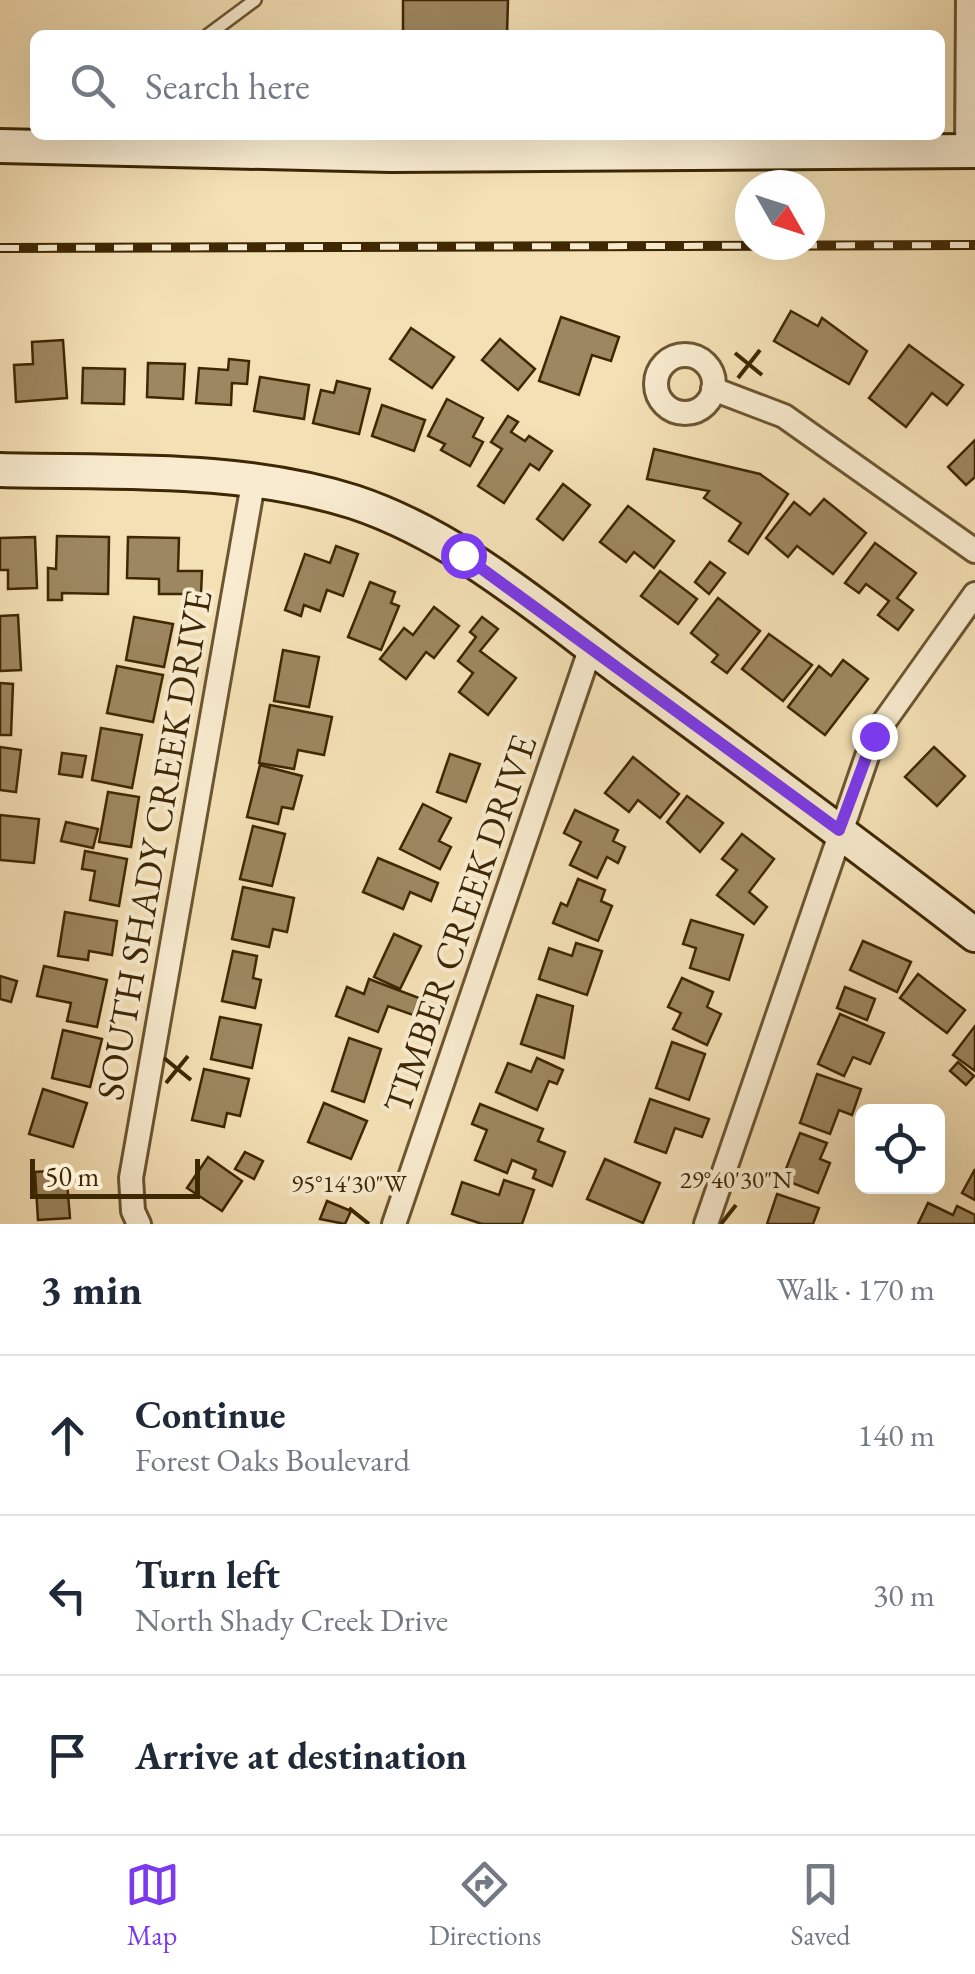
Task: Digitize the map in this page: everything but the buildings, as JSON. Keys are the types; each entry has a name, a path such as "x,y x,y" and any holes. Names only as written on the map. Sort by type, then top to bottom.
{"street":[{"path":"0,146 159,140 391,155 971,151 970,2"},
{"path":"713,389 784,416 975,550"},
{"path":"0,470 254,478 356,503 407,525 463,555 591,647 975,935"},
{"name":"SOUTH SHADY CREEK DRIVE","path":"140,1224 133,1211 131,1178 254,478"},
{"path":"706,1224 874,736 975,594"},
{"name":"TIMBER CREEK DRIVE","path":"394,1224 591,647"}],"lane":[{"path":"215,30 255,0"}],"railway":[{"path":"0,248 975,245"}],"route":[{"path":"463,555 839,830 874,736"}]}
